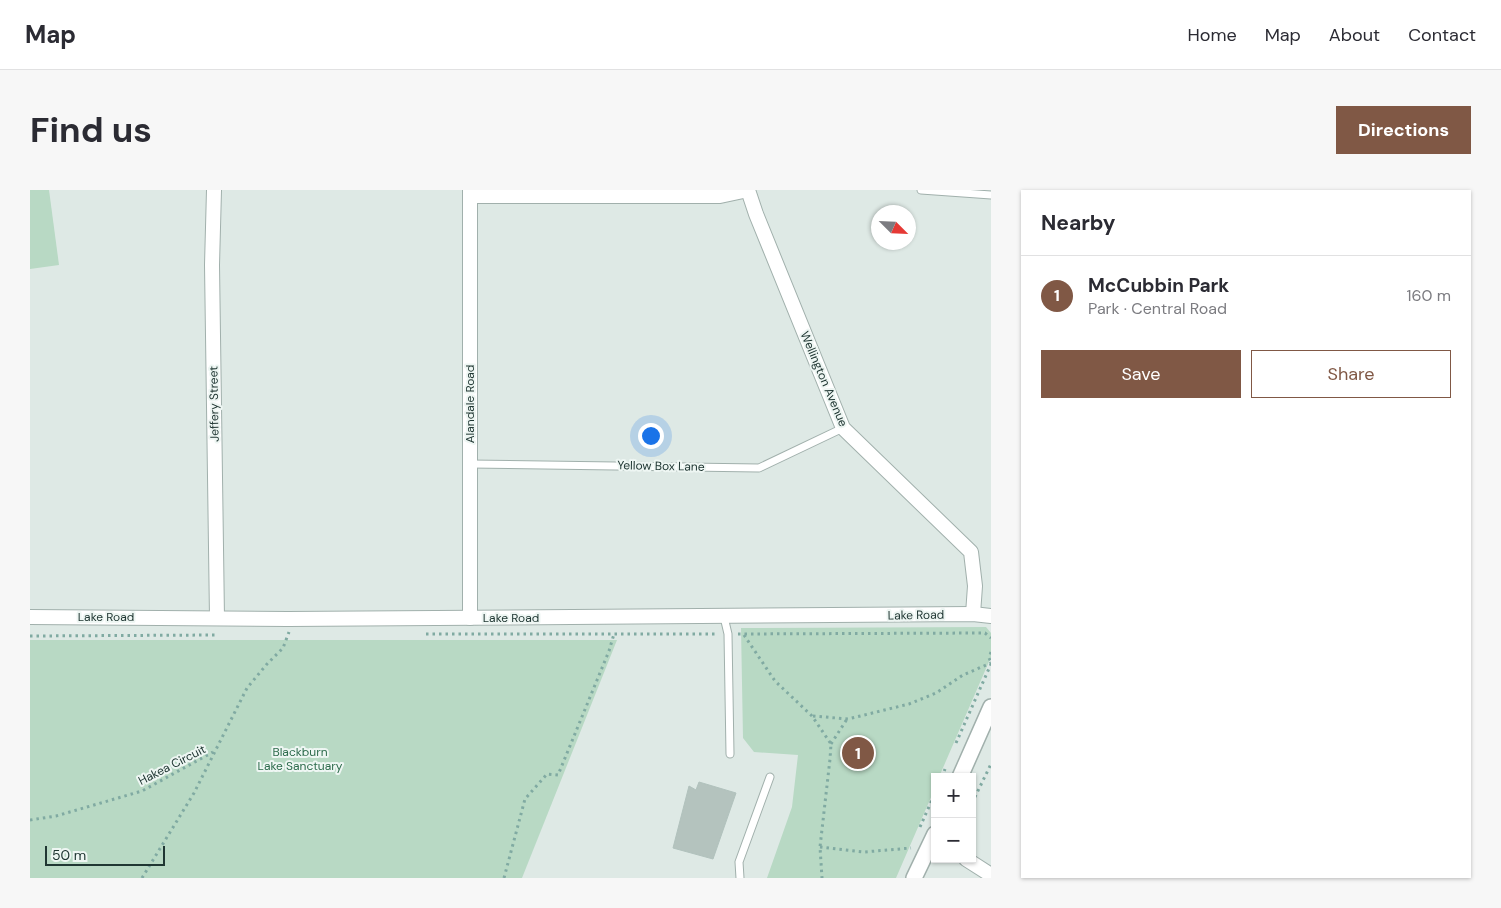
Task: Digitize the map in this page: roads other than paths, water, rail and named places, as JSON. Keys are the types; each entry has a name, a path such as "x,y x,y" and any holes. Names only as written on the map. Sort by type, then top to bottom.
{"street":[{"name":"Jeffery Street","path":"214,190 212,265 217,618"},
{"path":"470,193 720,196 748,190"},
{"name":"Wellington Avenue","path":"748,190 756,214 844,428 971,552 975,586 973,614"},
{"name":"Alandale Road","path":"470,193 470,618"},
{"name":"Lake Road","path":"30,617 470,618 973,614 991,616"},
{"path":"962,773 991,707"},
{"path":"914,878 931,843"},
{"path":"972,863 991,875"}],"lane":[{"path":"921,190 991,195"},
{"name":"Yellow Box Lane","path":"470,464 759,468 844,428"},
{"path":"724,617 728,634 730,754"},
{"path":"740,878 739,862 770,777"}],"place":[{"name":"McCubbin Park","path":"858,753"}],"park label":[{"name":"Blackburn Lake Sanctuary","path":"300,759"}]}
